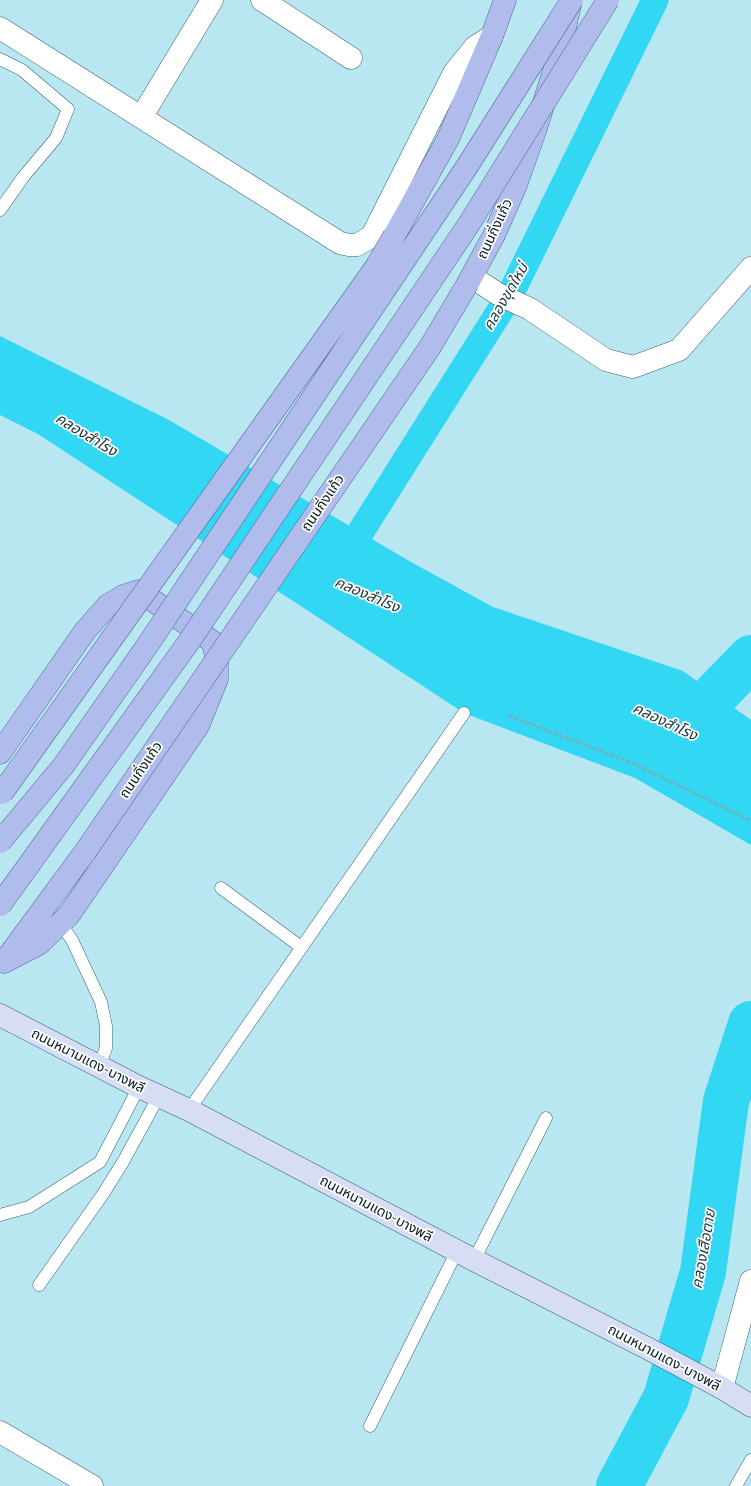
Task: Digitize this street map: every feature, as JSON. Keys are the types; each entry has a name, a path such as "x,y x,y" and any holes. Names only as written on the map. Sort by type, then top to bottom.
{"main road":[{"path":"1,795 376,267 448,139 492,36 505,0"},
{"path":"0,842 64,765 149,643 468,165 572,0"},
{"name":"ถนนกิ่งแก้ว","path":"2,965 85,852 421,360 470,280 516,185 533,138 558,58 572,0"},
{"path":"0,905 188,643 469,224 608,0"},
{"path":"0,753 85,631 108,605 123,596 139,591 213,642 217,662 216,679 198,726 69,915 39,944 2,965"},
{"name":"ถนนหนามแดง-บางพลี","path":"0,1015 139,1087 189,1110 466,1256 647,1348 722,1388 751,1406"}],"street":[{"path":"142,116 212,0"},
{"path":"262,0 351,58"},
{"path":"0,28 142,116 340,243 357,245 372,236 379,224 454,73 475,48 492,36"},
{"path":"470,280 530,309 606,360 633,367 680,350 751,268"},
{"path":"722,1388 751,1281"},
{"path":"0,1432 92,1486"}],"lane":[{"path":"0,59 22,70 68,109 56,138 24,176 0,210"},
{"path":"189,1110 280,981 301,947 464,713"},
{"path":"221,888 301,947"},
{"path":"60,923 72,940 101,1002 106,1026 106,1048 99,1066"},
{"path":"0,1215 29,1206 100,1162 139,1087"},
{"path":"39,1285 103,1194 123,1162 159,1096"},
{"path":"370,1426 546,1118"},
{"path":"736,1486 751,1460"}],"path":[{"path":"509,716 633,764 751,821"}],"water":[{"name":"คลองสำโรง","path":"0,336 169,420 411,562 493,607 683,671 751,720 751,845 635,778 464,713 38,434 0,415"}],"waterway":[{"name":"คลองขุดใหม่","path":"341,563 510,295 655,0"},
{"name":"คลองสำโรง","path":"684,727 751,658"},
{"name":"คลองเสือตาย","path":"619,1486 666,1398 703,1272 726,1101 751,1024"}]}
